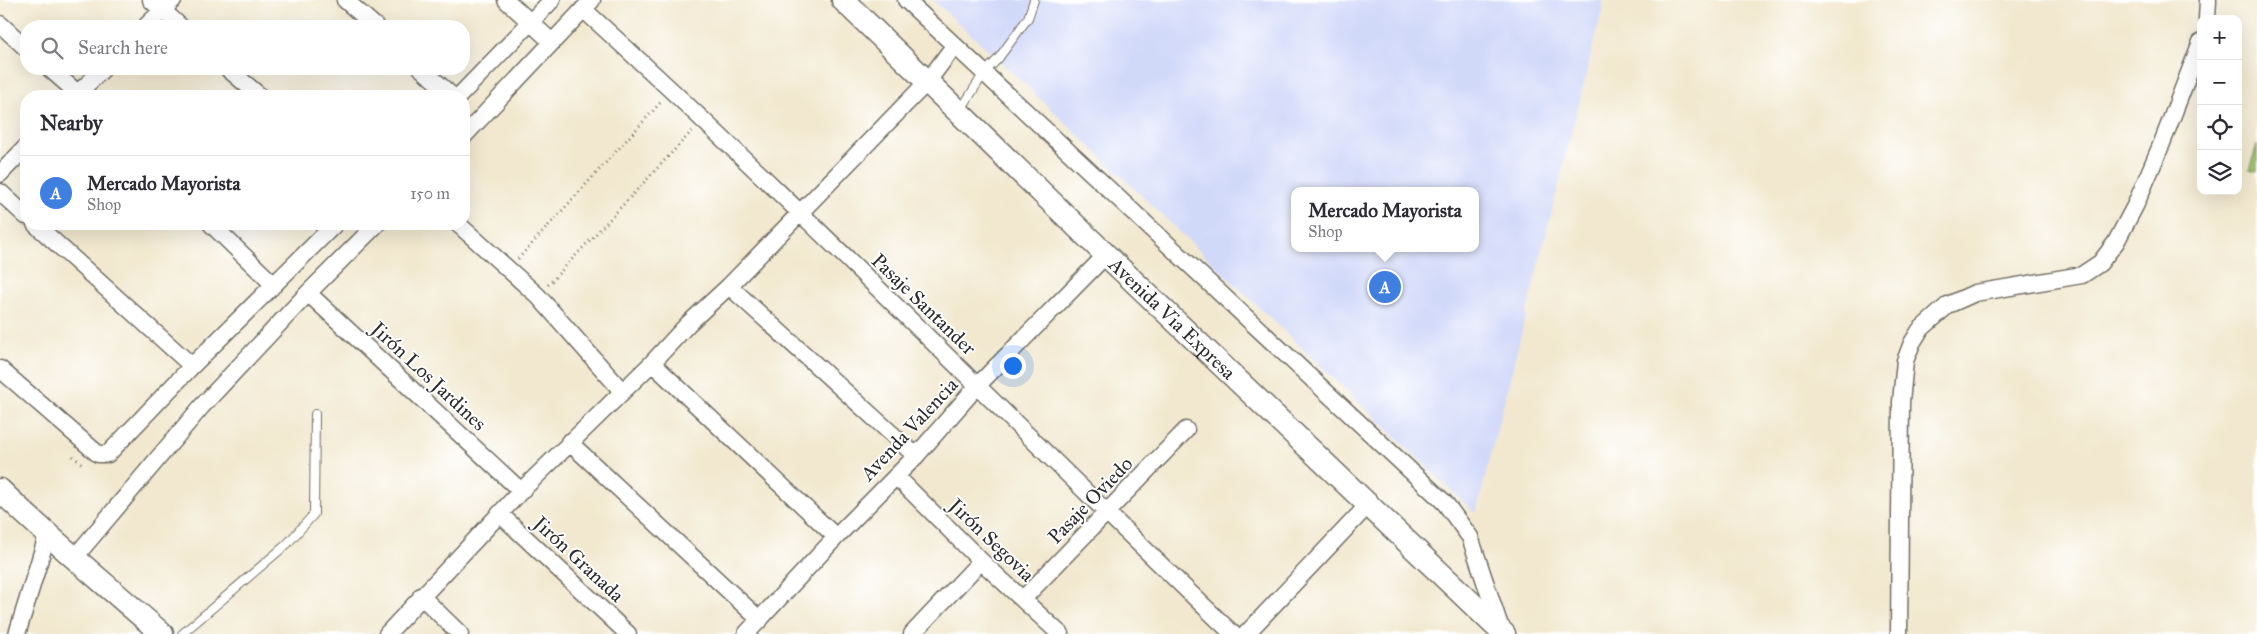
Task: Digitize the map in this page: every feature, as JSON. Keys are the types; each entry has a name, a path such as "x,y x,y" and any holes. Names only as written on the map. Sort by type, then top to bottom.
{"main road":[{"name":"Avenida Via Expresa","path":"843,0 1106,255 1503,633"},
{"path":"0,490 47,536 75,557 162,634"}],"street":[{"path":"345,0 367,20"},
{"path":"506,0 552,42"},
{"path":"465,90 552,0"},
{"path":"906,0 1445,503 1470,537 1503,633"},
{"path":"2207,15 2208,0"},
{"path":"150,20 162,4 175,20"},
{"path":"470,130 587,5"},
{"name":"Pasaje Santander","path":"587,5 798,213 978,386 1106,514 1233,634"},
{"path":"0,24 20,42"},
{"path":"387,634 521,491 569,442 652,363 688,324 730,286 798,213 928,81 954,46"},
{"path":"1899,634 1901,402 1905,361 1912,343 1920,330 1948,305 1975,293 2082,275 2100,264 2116,242 2135,206 2197,52"},
{"path":"56,75 73,90"},
{"path":"83,90 97,75"},
{"path":"235,75 253,90"},
{"path":"429,75 445,90"},
{"path":"0,174 20,153"},
{"path":"0,192 20,210"},
{"path":"42,230 192,366"},
{"path":"217,230 274,285"},
{"path":"0,369 98,454 108,454 192,366 329,230"},
{"path":"75,557 202,406 308,293 371,230"},
{"path":"465,230 538,296 622,391"},
{"name":"Avenda Valencia","path":"746,634 836,537 916,456 978,386 1106,255"},
{"path":"730,286 916,456"},
{"name":"Jirón Los Jardines","path":"308,293 521,491"},
{"path":"652,363 836,537"},
{"name":"Pasaje Oviedo","path":"1023,599 1186,430"},
{"path":"569,442 760,620"},
{"name":"Jirón Segovia","path":"896,476 981,561 1060,634"},
{"path":"1246,634 1369,504"},
{"name":"Jirón Granada","path":"500,514 628,634"},
{"path":"17,634 47,536"},
{"path":"912,634 981,561"},
{"path":"421,596 460,634"}],"lane":[{"path":"959,113 984,73 998,60 1028,18 1034,0"},
{"path":"182,634 287,544 314,514 315,414"}],"path":[{"path":"509,268 672,90"},
{"path":"538,296 703,119"}],"shaded area":[{"path":"933,0 1603,0 1603,7 1476,514 998,59"}],"green space":[{"path":"2257,145 2257,171 2249,169"}],"place":[{"name":"Mercado Mayorista","path":"1385,287"}]}
